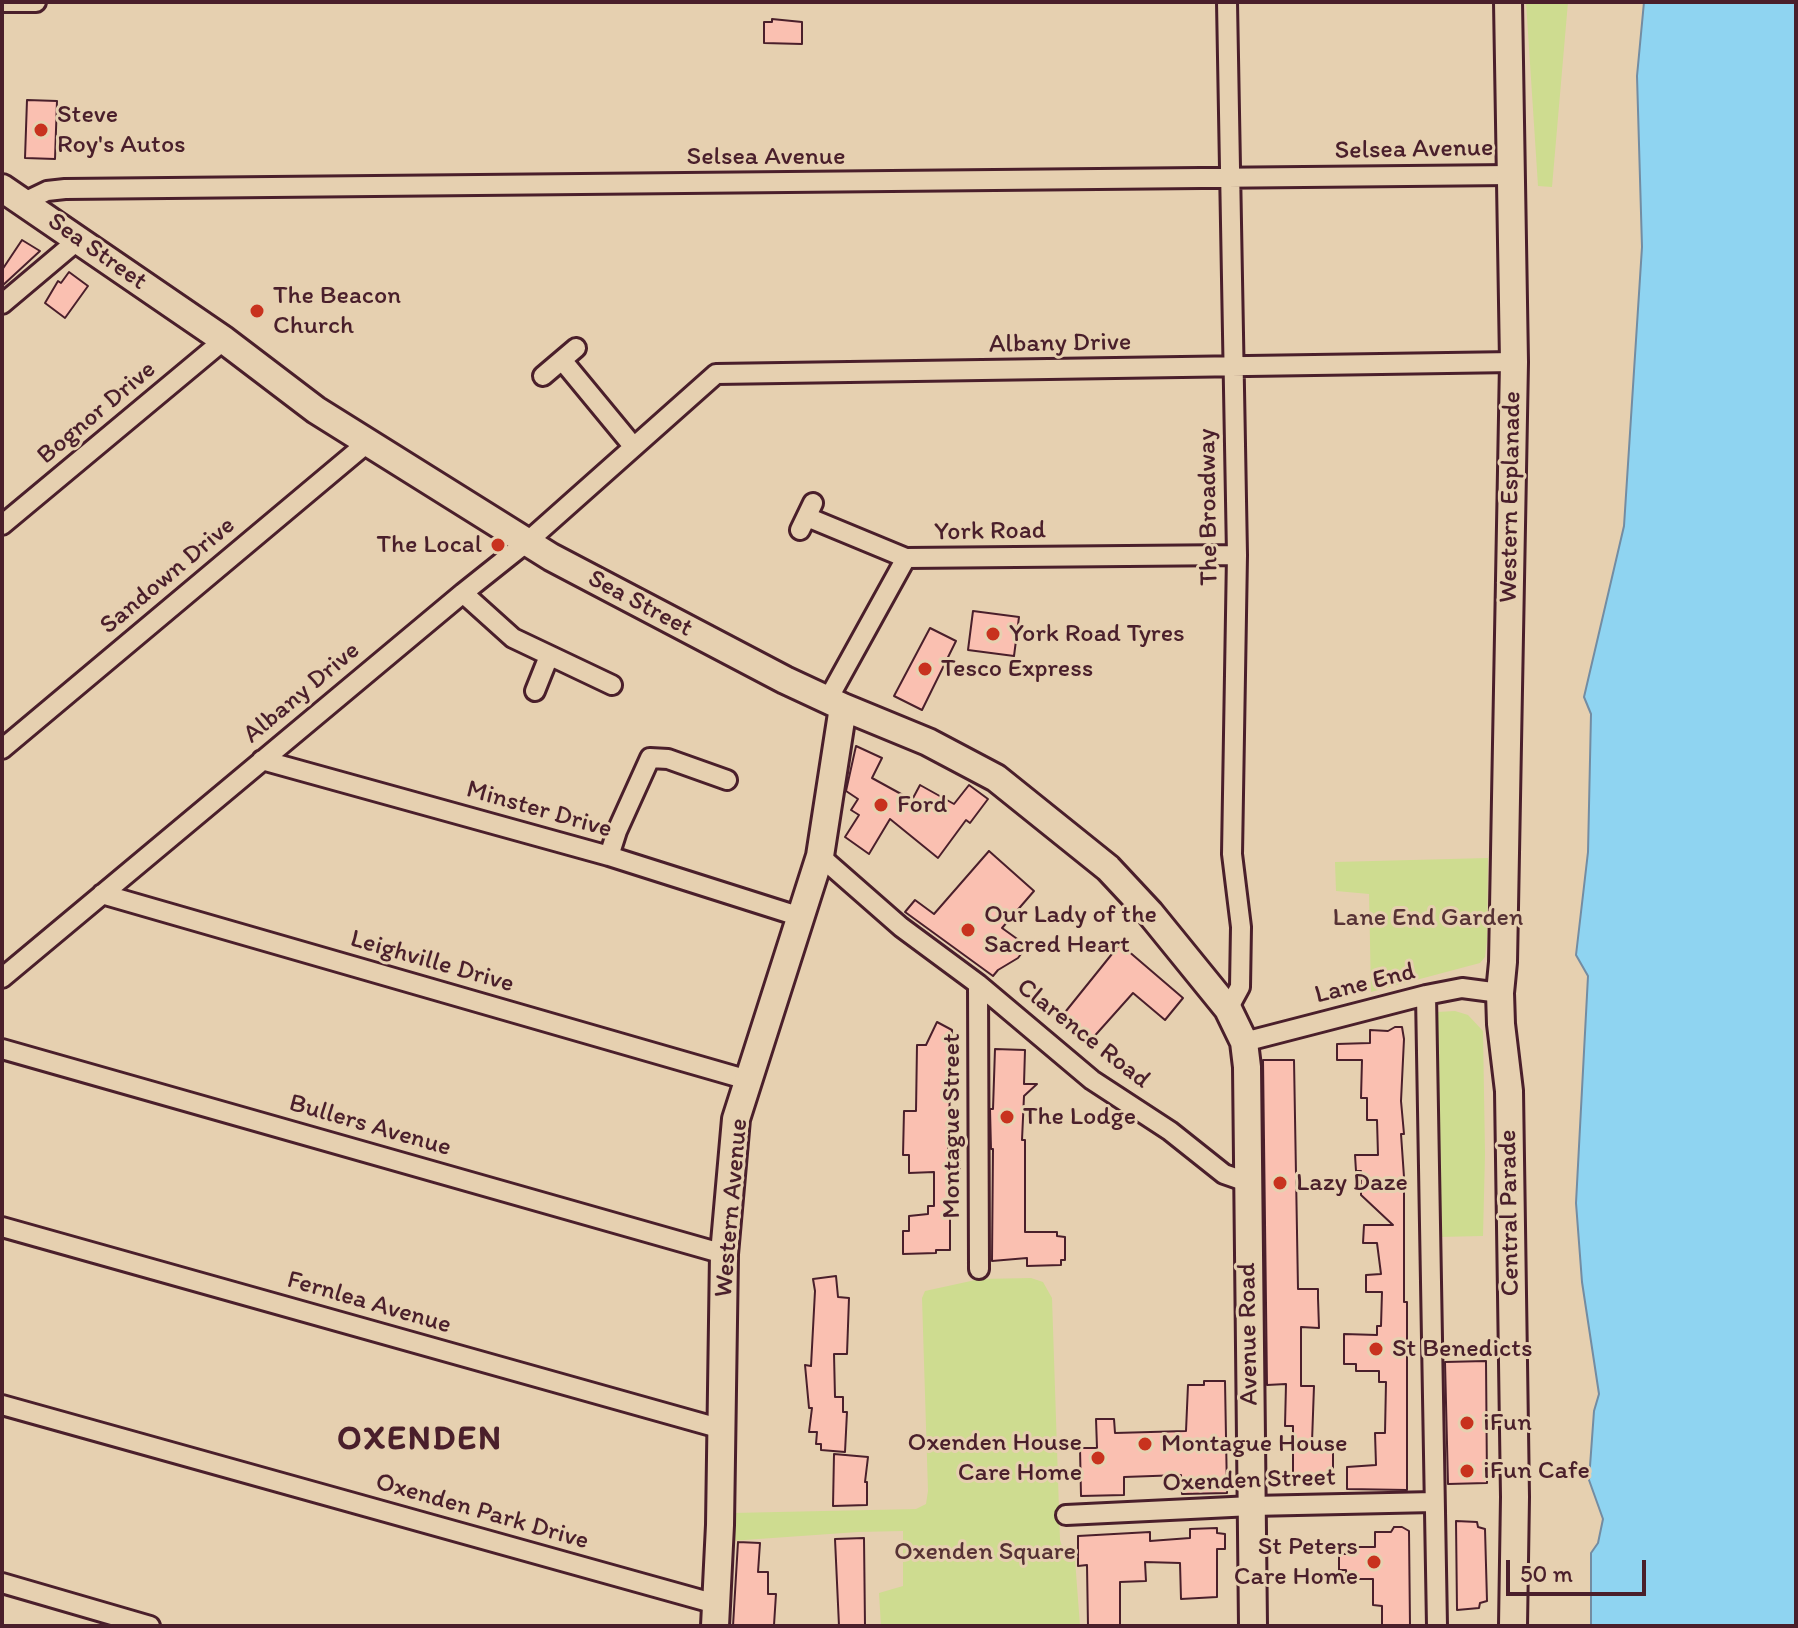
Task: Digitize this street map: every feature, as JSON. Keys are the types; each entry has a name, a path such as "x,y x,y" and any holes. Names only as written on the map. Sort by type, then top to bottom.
{"street":[{"path":"2,2 36,2"},
{"name":"The Broadway","path":"1227,2 1237,555 1232,854 1241,927 1240,987 1228,1009"},
{"name":"Western Esplanade","path":"1500,993 1514,362 1508,2"},
{"name":"Selsea Avenue","path":"24,202 47,191 65,189 1511,175"},
{"name":"Sea Street","path":"2,188 224,340 316,410 527,542 683,627 835,704 928,742 996,778 1108,868 1175,943 1228,1009 1244,1042"},
{"path":"2,304 78,240"},
{"name":"Bognor Drive","path":"2,525 224,340"},
{"path":"543,376 569,354 633,446"},
{"name":"Albany Drive","path":"2,978 527,542 716,374 1514,362"},
{"name":"Sandown Drive","path":"2,749 367,443"},
{"path":"807,516 906,558"},
{"name":"York Road","path":"835,704 866,629 906,558 1237,555"},
{"path":"463,593 513,638 612,685"},
{"path":"535,691 549,656"},
{"name":"Western Avenue","path":"715,1615 724,1254 736,1119 820,856 835,704"},
{"path":"609,856 650,758 668,759 727,780"},
{"name":"Minster Drive","path":"262,760 609,856 801,917"},
{"name":"Clarence Road","path":"820,856 901,927 978,984 1092,1080 1170,1131 1224,1174 1247,1182"},
{"name":"Leighville Drive","path":"102,894 748,1080"},
{"name":"Montague Street","path":"978,984 979,1269"},
{"name":"Lane End","path":"1244,1042 1462,988 1500,993"},
{"name":"Central Parade","path":"1500,993 1509,1091 1515,1497 1513,1626"},
{"path":"1426,995 1437,1626"},
{"name":"Avenue Road","path":"1244,1042 1247,1067 1253,1626"},
{"name":"Bullers Avenue","path":"2,1049 724,1254"},
{"name":"Fernlea Avenue","path":"2,1227 722,1429"},
{"name":"Oxenden Park Drive","path":"2,1405 715,1615"},
{"name":"Oxenden Street","path":"1066,1515 1252,1506 1434,1502"},
{"path":"2,1583 150,1626"}],"green space":[{"path":"1526,2 1568,2 1552,187 1538,186"},
{"name":"Lane End Garden","path":"1488,858 1487,941 1485,957 1480,963 1371,992 1369,894 1336,891 1335,862"},
{"path":"1455,1011 1468,1015 1483,1031 1483,1236 1439,1237 1437,1012"},
{"name":"Oxenden Square","path":"1031,1278 1043,1282 1052,1298 1060,1540 1062,1546 1074,1546 1080,1626 881,1626 879,1593 903,1586 903,1531 730,1541 732,1513 916,1509 926,1504 922,1298 925,1291 980,1279"}],"water":[{"path":"1644,2 1796,2 1796,1626 1591,1626 1591,1553 1598,1543 1603,1519 1589,1480 1594,1411 1599,1394 1582,1282 1576,1203 1588,976 1576,955 1588,852 1591,714 1584,697 1624,526 1642,247 1637,76"}],"building":[{"path":"772,19 802,22 802,44 764,43 764,22 772,22"},
{"name":"Steve Roy's Autos","path":"27,100 57,101 55,159 25,158"},
{"path":"22,240 40,251 2,286 2,270"},
{"path":"69,272 88,286 65,318 45,303 58,281 61,283"},
{"name":"York Road Tyres","path":"973,611 1019,617 1014,656 968,650"},
{"name":"Tesco Express","path":"930,628 956,641 922,710 894,696"},
{"path":"856,746 882,758 872,778 912,800 920,785 954,804 969,785 988,799 970,823 966,820 938,858 890,819 869,854 845,837 859,815 851,810 858,799 846,791"},
{"path":"989,851 1034,891 1002,928 1027,946 1018,958 993,976 905,912 915,900 934,914"},
{"path":"1120,944 1183,998 1165,1020 1133,993 1091,1040 1062,1016"},
{"path":"937,1022 952,1030 948,1152 960,1152 960,1172 950,1172 950,1250 903,1254 903,1231 909,1231 909,1216 928,1214 928,1206 934,1206 934,1172 909,1173 909,1155 903,1155 904,1111 916,1111 917,1045 926,1045"},
{"path":"1402,1027 1404,1039 1401,1101 1404,1134 1401,1134 1404,1302 1407,1302 1407,1490 1347,1489 1347,1467 1376,1465 1375,1433 1385,1433 1386,1382 1379,1382 1379,1371 1356,1371 1356,1364 1344,1364 1344,1334 1377,1335 1377,1326 1381,1326 1382,1292 1366,1292 1366,1275 1381,1274 1377,1243 1363,1243 1364,1225 1393,1225 1361,1195 1361,1171 1356,1171 1355,1155 1378,1155 1377,1120 1367,1120 1367,1098 1361,1098 1362,1060 1337,1060 1337,1044 1370,1043 1370,1030 1388,1031"},
{"path":"995,1049 1025,1050 1024,1084 1037,1084 1024,1096 1025,1232 1057,1232 1057,1236 1065,1237 1065,1260 1061,1260 1061,1265 1027,1266 1027,1258 992,1261 993,1149 990,1109 993,1109"},
{"path":"1263,1060 1294,1060 1298,1289 1318,1289 1319,1328 1301,1327 1301,1386 1314,1386 1312,1442 1333,1441 1333,1477 1293,1477 1293,1426 1285,1426 1286,1384 1267,1385"},
{"path":"836,1276 838,1297 849,1298 847,1354 834,1354 835,1397 843,1397 843,1412 847,1412 845,1452 821,1450 821,1444 816,1444 817,1432 809,1432 812,1408 809,1408 805,1365 811,1366 813,1279"},
{"path":"1486,1361 1487,1483 1448,1484 1445,1362"},
{"path":"1204,1381 1225,1381 1227,1493 1182,1494 1181,1475 1124,1477 1124,1495 1081,1496 1080,1448 1097,1448 1096,1419 1114,1419 1115,1433 1186,1431 1188,1385 1204,1385"},
{"path":"834,1454 868,1457 865,1482 867,1505 833,1506"},
{"path":"1456,1521 1477,1522 1478,1527 1485,1529 1487,1601 1480,1603 1479,1608 1457,1610"},
{"name":"St Peters Care Home","path":"1394,1527 1409,1531 1410,1626 1382,1626 1382,1606 1373,1605 1373,1579 1347,1579 1346,1570 1339,1570 1339,1554 1346,1554 1346,1547 1375,1547 1375,1532 1391,1532"},
{"path":"1217,1528 1217,1533 1225,1534 1225,1549 1217,1549 1217,1597 1181,1599 1180,1563 1145,1562 1146,1581 1120,1582 1120,1626 1088,1626 1087,1565 1078,1566 1078,1536 1150,1532 1150,1541 1190,1538 1190,1529"},
{"path":"864,1538 865,1626 839,1626 835,1539"},
{"path":"738,1542 760,1543 758,1572 768,1572 768,1594 776,1594 774,1625 733,1626"}],"place":[{"name":"Steve Roy's Autos","path":"41,130"},
{"name":"The Beacon Church","path":"257,311"},
{"name":"The Local","path":"498,545"},
{"name":"York Road Tyres","path":"993,634"},
{"name":"Tesco Express","path":"925,669"},
{"name":"Ford","path":"881,805"},
{"name":"Our Lady of the Sacred Heart","path":"968,930"},
{"name":"The Lodge","path":"1007,1117"},
{"name":"Lazy Daze","path":"1280,1183"},
{"name":"St Benedicts","path":"1376,1349"},
{"name":"iFun","path":"1467,1423"},
{"name":"Montague House","path":"1145,1444"},
{"name":"Oxenden House Care Home","path":"1098,1458"},
{"name":"iFun Cafe","path":"1467,1471"},
{"name":"St Peters Care Home","path":"1374,1562"}],"district":[{"name":"OXENDEN","path":"420,1440"}]}
